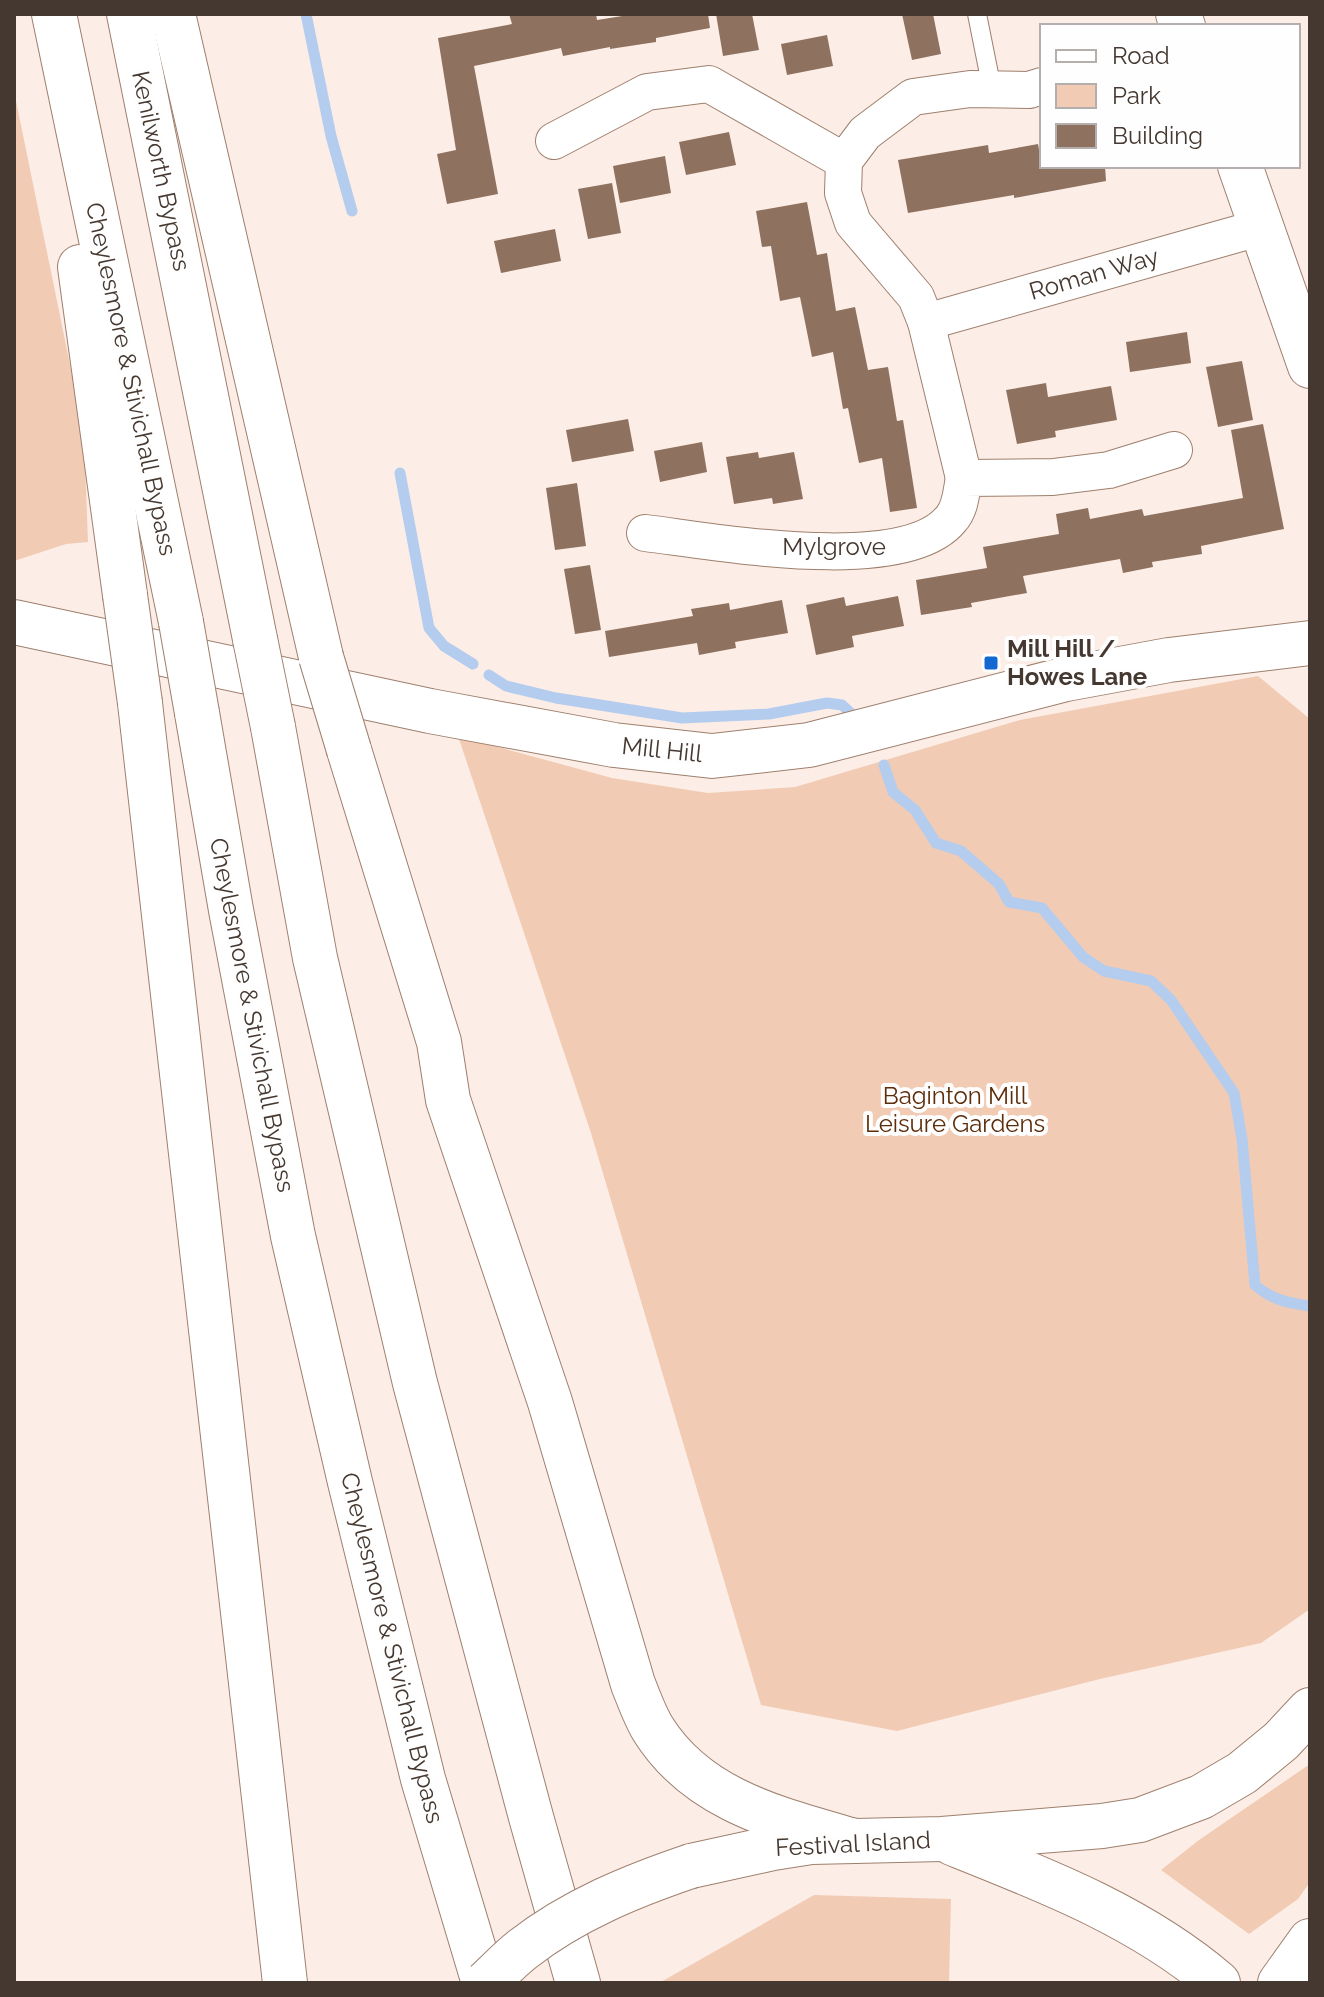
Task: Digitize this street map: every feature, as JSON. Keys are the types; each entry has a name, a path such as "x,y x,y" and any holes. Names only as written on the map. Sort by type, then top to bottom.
{"main road":[{"name":"Kenilworth Bypass","path":"129,14 194,328"},
{"path":"173,14 308,656"},
{"path":"57,26 59,143 81,270 140,703 285,1983"},
{"name":"Cheylesmore & Stivichall Bypass","path":"57,26 181,622 231,910 293,1236 423,1779 485,1983"},
{"path":"1241,168 1310,366"},
{"path":"194,328 315,958 407,1353 578,1983"},
{"path":"194,328 308,656 421,1049 448,1100 550,1402 633,1684 652,1727 671,1754 689,1772 732,1801 854,1841"},
{"name":"Mill Hill","path":"14,622 430,711 614,745 712,756 809,745 1066,679 1169,660 1310,643"},
{"path":"942,1839 1102,1826 1140,1820 1170,1810 1201,1797 1242,1773 1281,1741 1310,1710"},
{"name":"Festival Island","path":"485,1983 522,1949 566,1920 610,1896 691,1866 811,1842 942,1839 1032,1874 1126,1919 1218,1983"},
{"path":"1281,1981 1310,1941"}],"street":[{"path":"554,141 647,92 709,84 844,161"},
{"path":"1040,87 1029,90 970,89 913,97 865,133 844,161 843,193 853,223 916,297 926,322 964,478 1053,477 1109,470 1174,450"},
{"name":"Roman Way","path":"926,322 1262,227"},
{"name":"Mylgrove","path":"645,533 787,550 841,551 906,546 933,534 951,519 960,503 964,478"}],"lane":[{"path":"977,14 992,89"}],"green space":[{"path":"14,91 84,433 88,542 66,544 14,561"},
{"name":"Baginton Mill Leisure Gardens","path":"1258,676 1310,719 1310,1609 1261,1643 1100,1679 897,1731 761,1705 591,1133 458,736 612,778 708,793 795,787 1020,720"},
{"path":"1310,1764 1310,1882 1298,1899 1249,1934 1161,1870 1199,1840"},
{"path":"814,1895 951,1899 949,1983 659,1983"}],"building":[{"path":"509,14 596,14 597,20 635,14 708,14 710,28 656,38 656,42 563,56 561,48 474,66 498,194 447,204 437,154 456,150 438,38 512,24"},
{"path":"716,14 752,14 759,50 723,56"},
{"path":"902,14 933,14 941,54 912,60"},
{"path":"827,35 833,66 787,75 781,44"},
{"path":"729,132 736,165 686,175 679,142"},
{"path":"1038,144 1040,168 1105,168 1106,181 908,213 898,160 988,145 989,153"},
{"path":"665,156 671,193 620,203 613,166"},
{"path":"612,183 621,233 588,239 578,189"},
{"path":"807,202 817,255 827,253 836,311 855,307 868,370 888,367 897,421 903,420 917,508 890,512 882,458 859,463 848,408 843,409 833,352 812,357 800,297 780,301 771,246 762,247 756,211"},
{"path":"555,229 561,261 501,273 494,241"},
{"path":"1187,332 1191,363 1130,372 1126,342"},
{"path":"1242,361 1253,420 1218,427 1206,367"},
{"path":"1046,383 1048,397 1111,386 1117,420 1055,431 1056,437 1017,444 1006,390"},
{"path":"628,419 634,451 572,462 566,430"},
{"path":"1263,424 1284,529 1201,546 1202,554 1152,562 1153,567 1123,573 1120,559 1023,576 1027,593 971,603 972,607 921,615 916,580 987,568 983,547 1059,534 1056,514 1088,508 1090,519 1142,509 1144,516 1243,498 1231,430"},
{"path":"702,442 707,472 660,482 654,451"},
{"path":"758,452 759,458 794,452 803,499 773,504 772,498 734,504 726,457"},
{"path":"577,483 586,546 555,550 546,488"},
{"path":"590,565 601,630 575,634 564,569"},
{"path":"898,596 904,626 852,636 854,647 816,655 806,605 844,597 846,606"},
{"path":"782,600 788,633 735,642 736,648 699,655 697,643 609,657 605,631 693,616 691,609 729,603 730,610"}],"waterway":[{"path":"306,14 331,136 352,211"},
{"path":"400,473 429,628 444,646 473,664"},
{"path":"489,675 506,686 556,698 682,718 769,714 827,703 842,705 858,720"},
{"path":"884,765 893,792 915,810 936,843 961,851 999,884 1009,902 1042,908 1083,957 1104,971 1151,981 1171,1000 1234,1093 1242,1139 1255,1285 1281,1300 1310,1306"}],"place":[{"name":"Mill Hill / Howes Lane","path":"991,663"}]}
